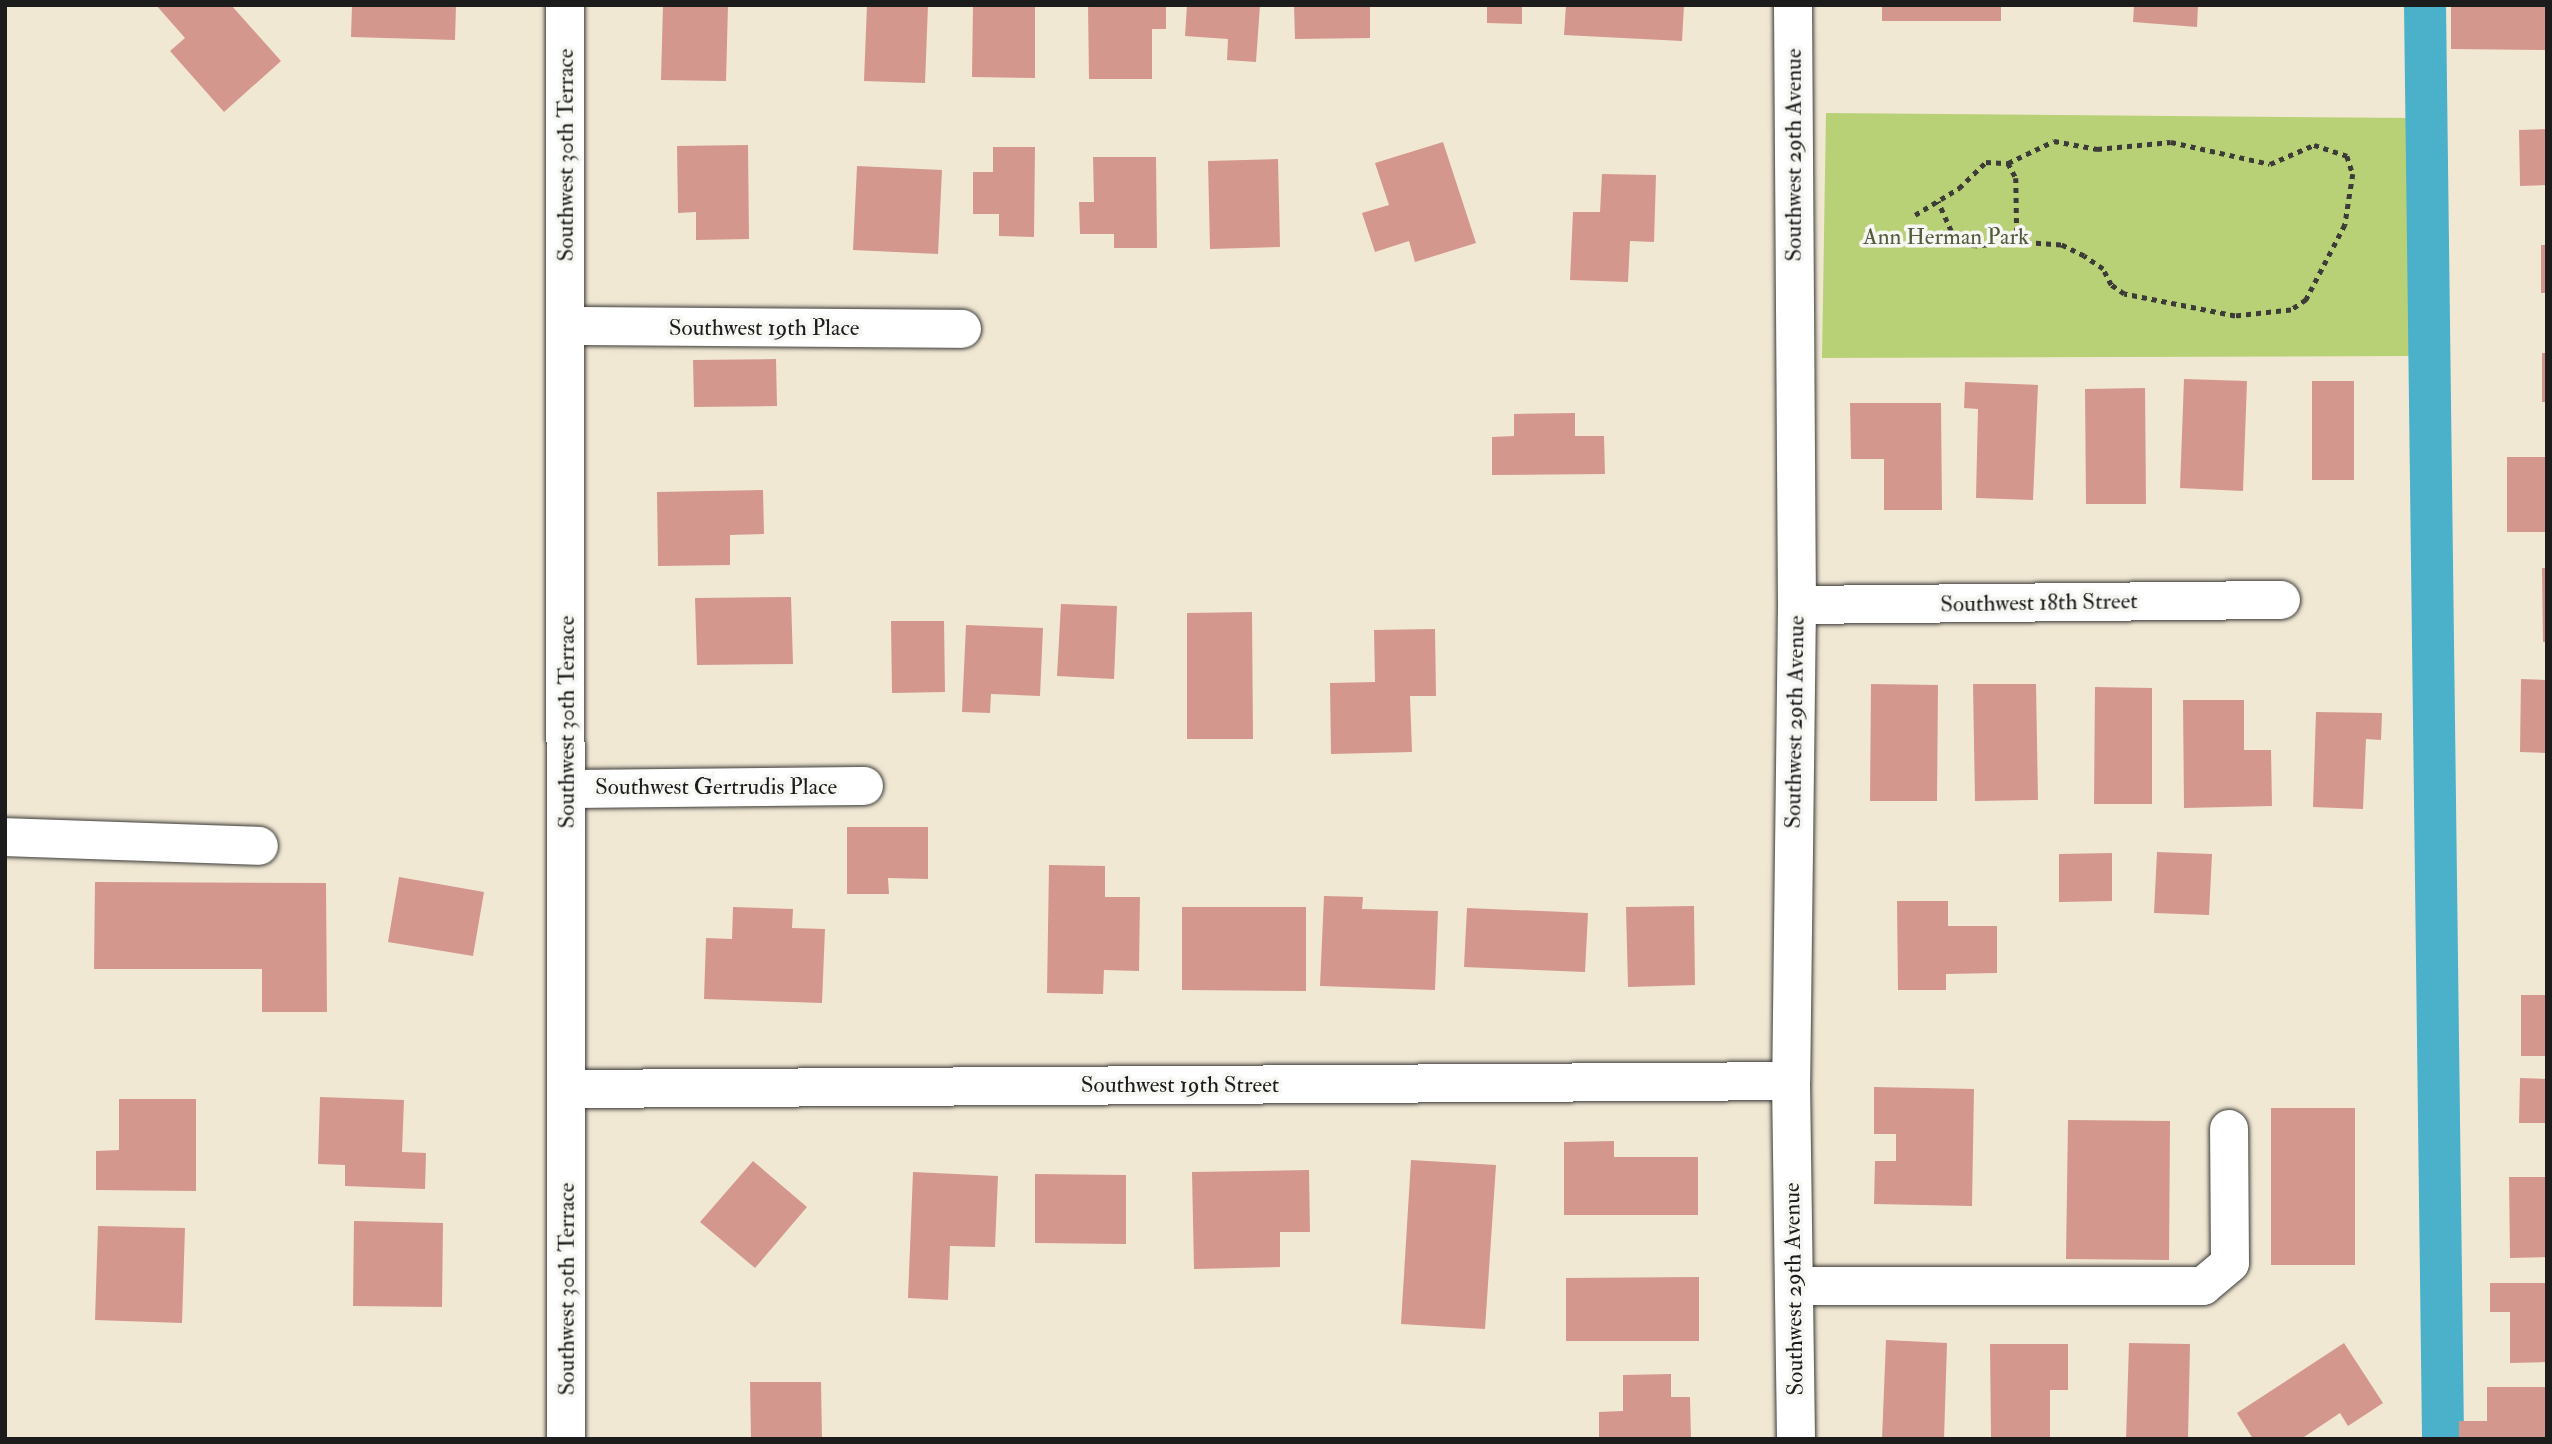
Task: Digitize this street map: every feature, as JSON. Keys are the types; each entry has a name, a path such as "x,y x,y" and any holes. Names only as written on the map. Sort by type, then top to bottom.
{"street":[{"name":"Southwest 30th Terrace","path":"565,5 568,789 566,1439"},
{"name":"Southwest 29th Avenue","path":"1793,5 1797,605 1791,1081 1796,1439"},
{"name":"Southwest 19th Place","path":"566,326 961,329"},
{"name":"Southwest 18th Street","path":"1797,605 2281,600"},
{"name":"Southwest Gertrudis Place","path":"568,789 864,786"},
{"path":"5,837 259,846"},
{"name":"Southwest 19th Street","path":"568,1089 1791,1081"},
{"path":"1794,1286 2203,1286 2230,1264 2230,1129"}],"path":[{"path":"1915,215 1938,202 1986,162 2008,163 2054,141 2097,149 2171,142 2270,164 2314,145 2347,156 2353,174 2345,225 2306,300 2291,310 2235,316 2124,294 2103,269 2084,256 2061,246 2017,242 1975,246 1955,240 1938,202"},
{"path":"2008,163 2016,178 2017,242"}],"green space":[{"name":"Ann Herman Park","path":"1826,113 2415,118 2414,356 1822,358"}],"building":[{"path":"156,5 231,5 281,61 224,112 170,51 185,38"},
{"path":"352,5 456,5 455,40 351,37"},
{"path":"663,5 728,5 726,81 661,80"},
{"path":"867,5 928,5 925,83 864,81"},
{"path":"973,5 1035,5 1035,78 972,77"},
{"path":"1088,5 1166,5 1166,29 1152,29 1152,79 1089,79"},
{"path":"1187,5 1260,5 1256,62 1227,60 1228,39 1185,36"},
{"path":"1294,5 1370,5 1370,38 1295,39"},
{"path":"1487,5 1522,5 1522,24 1487,23"},
{"path":"1566,5 1684,5 1682,41 1564,35"},
{"path":"1882,5 2001,5 2001,21 1882,21"},
{"path":"2134,5 2198,5 2197,27 2133,22"},
{"path":"2451,5 2545,5 2545,50 2451,49"},
{"path":"2547,129 2547,185 2520,186 2519,130"},
{"path":"1443,142 1476,243 1415,262 1409,241 1375,252 1362,213 1389,205 1375,163"},
{"path":"748,145 749,239 696,240 696,212 678,213 677,146"},
{"path":"993,147 1035,147 1034,237 999,236 999,214 973,214 973,172 993,172"},
{"path":"1093,157 1156,157 1157,248 1114,248 1114,234 1080,234 1079,202 1094,202"},
{"path":"1278,159 1280,247 1210,249 1208,161"},
{"path":"857,166 942,170 938,254 853,250"},
{"path":"1602,174 1656,175 1654,242 1630,241 1628,282 1570,280 1573,212 1600,212"},
{"path":"2541,245 2547,245 2547,293 2541,293"},
{"path":"2542,353 2547,353 2547,402 2542,402"},
{"path":"776,359 777,406 694,407 693,360"},
{"path":"2184,379 2247,381 2243,491 2180,488"},
{"path":"2312,381 2354,381 2354,480 2312,480"},
{"path":"1965,382 2038,385 2033,500 1976,498 1978,409 1964,408"},
{"path":"2145,388 2146,504 2086,504 2085,389"},
{"path":"1850,403 1941,403 1942,510 1884,510 1884,459 1851,459"},
{"path":"1575,413 1575,436 1604,436 1605,474 1492,475 1492,437 1514,436 1514,414"},
{"path":"2507,457 2547,457 2547,532 2507,532"},
{"path":"763,490 764,534 730,535 730,565 658,566 657,492"},
{"path":"2542,568 2547,568 2547,642 2543,642"},
{"path":"791,597 793,664 697,665 695,598"},
{"path":"1061,604 1117,606 1114,679 1057,676"},
{"path":"1252,612 1253,739 1187,739 1187,613"},
{"path":"891,621 944,621 945,692 892,693"},
{"path":"966,625 1043,628 1040,696 991,694 990,713 962,712"},
{"path":"1435,629 1436,696 1410,696 1412,752 1331,754 1330,683 1375,682 1374,630"},
{"path":"2521,679 2547,680 2547,753 2520,752"},
{"path":"1871,684 1938,685 1937,801 1870,801"},
{"path":"1973,684 2036,684 2038,800 1975,801"},
{"path":"2095,687 2152,688 2152,804 2094,804"},
{"path":"2183,700 2244,700 2244,750 2271,750 2272,806 2184,808"},
{"path":"2316,712 2382,713 2381,740 2366,739 2363,809 2313,807"},
{"path":"847,827 928,827 928,879 888,878 889,894 847,894"},
{"path":"2157,852 2212,854 2209,915 2154,913"},
{"path":"2112,853 2112,901 2059,902 2059,854"},
{"path":"1049,865 1105,866 1105,897 1140,897 1139,971 1104,970 1103,994 1047,993"},
{"path":"399,877 484,892 473,956 388,942"},
{"path":"95,882 326,883 327,1012 262,1012 262,969 94,969"},
{"path":"1324,896 1363,897 1362,909 1438,911 1435,990 1320,986"},
{"path":"1897,901 1948,901 1948,926 1997,926 1997,973 1946,974 1946,990 1898,990"},
{"path":"1694,906 1695,985 1628,987 1626,907"},
{"path":"733,907 793,909 792,928 825,929 822,1003 704,999 706,938 732,939"},
{"path":"1182,907 1306,907 1306,991 1182,990"},
{"path":"1467,908 1588,913 1585,972 1464,967"},
{"path":"2521,995 2547,995 2547,1056 2521,1056"},
{"path":"2520,1078 2547,1079 2547,1123 2519,1123"},
{"path":"1874,1087 1974,1089 1972,1206 1874,1204 1875,1161 1896,1161 1896,1134 1874,1134"},
{"path":"320,1097 404,1100 402,1152 426,1153 425,1189 345,1186 345,1165 318,1164"},
{"path":"119,1099 196,1099 196,1191 96,1190 96,1151 119,1150"},
{"path":"2271,1108 2355,1108 2355,1265 2271,1265"},
{"path":"2068,1120 2170,1121 2169,1260 2066,1259"},
{"path":"1614,1141 1614,1157 1698,1157 1698,1215 1564,1215 1564,1142"},
{"path":"1411,1160 1496,1165 1485,1329 1401,1324"},
{"path":"753,1161 807,1207 755,1268 700,1222"},
{"path":"1309,1170 1310,1232 1280,1232 1280,1267 1194,1269 1192,1172"},
{"path":"913,1172 998,1176 995,1247 950,1246 948,1300 908,1298"},
{"path":"1035,1174 1126,1175 1126,1244 1035,1243"},
{"path":"2509,1177 2547,1177 2547,1257 2510,1258"},
{"path":"354,1221 443,1223 442,1307 353,1306"},
{"path":"98,1226 185,1228 182,1323 95,1320"},
{"path":"1699,1277 1699,1341 1566,1341 1566,1278"},
{"path":"2490,1283 2547,1283 2547,1362 2510,1363 2510,1312 2490,1312"},
{"path":"1886,1340 1947,1343 1944,1439 1882,1439"},
{"path":"2129,1343 2190,1344 2188,1439 2126,1439"},
{"path":"2344,1343 2383,1403 2348,1426 2340,1413 2301,1439 2253,1439 2237,1413"},
{"path":"1990,1344 2068,1344 2068,1390 2050,1390 2050,1439 1991,1439"},
{"path":"1671,1374 1671,1397 1690,1397 1691,1439 1599,1439 1599,1412 1623,1411 1623,1375"},
{"path":"750,1382 821,1382 822,1439 751,1439"},
{"path":"2487,1387 2547,1387 2547,1439 2459,1439 2459,1421 2487,1421"}],"waterway":[{"path":"2425,5 2443,1439"}]}
